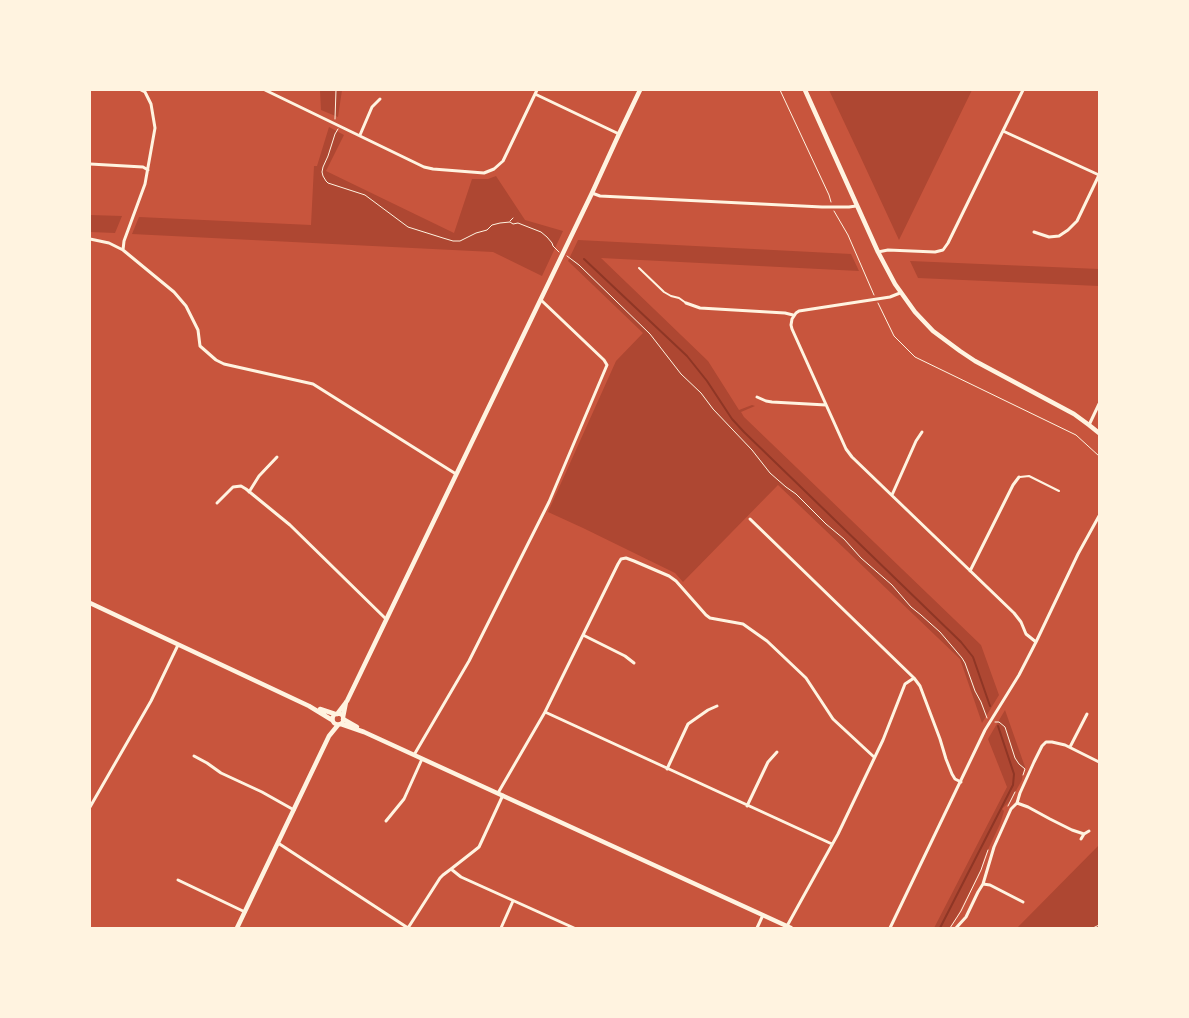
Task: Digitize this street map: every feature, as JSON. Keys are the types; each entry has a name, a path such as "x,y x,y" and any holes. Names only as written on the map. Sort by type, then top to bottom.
{"street":[{"path":"123,250 124,241 145,184 156,128 151,104 145,92 141,90"},
{"path":"265,90 424,167 433,169 484,172 498,167 536,92 619,134"},
{"path":"329,736 332,717 346,701 640,90"},
{"path":"805,90 878,252 900,293 911,308 928,326 960,351 1057,404 1089,424 1099,433"},
{"path":"878,252 888,250 934,252 943,250 948,244 1023,90"},
{"path":"360,135 372,107 380,99"},
{"path":"1003,130 1099,175 1077,221 1068,230 1058,236 1049,237 1034,232"},
{"path":"90,164 143,167 148,170"},
{"path":"592,193 600,196 832,207 856,206"},
{"path":"90,238 109,243 123,250 174,292 186,306 198,330 200,346 216,360 224,364 312,384 456,474"},
{"path":"900,293 890,297 802,310 793,315 792,329 849,453 856,462 1017,617 1026,634 1036,642"},
{"path":"414,755 469,661 549,502 607,365 540,300"},
{"path":"686,303 700,308 793,315"},
{"path":"757,397 772,402 826,404"},
{"path":"1089,424 1099,404"},
{"path":"892,496 916,441 922,432"},
{"path":"249,492 259,476 277,457"},
{"path":"970,571 1013,485 1019,477"},
{"path":"217,503 234,487 241,486 290,525 386,619"},
{"path":"890,928 985,730 1019,675 1078,554 1099,516"},
{"path":"750,519 914,678 920,686 952,774 955,779 961,782"},
{"path":"278,843 408,928 440,878 479,847 500,794 545,712 621,559 626,558 676,580 710,618 743,624 767,641 806,678 833,719 874,757"},
{"path":"90,603 309,706 335,724 341,721"},
{"path":"583,635 625,656 634,663"},
{"path":"90,807 151,701 178,645"},
{"path":"341,721 789,927 838,834 883,740 905,684 914,678"},
{"path":"237,928 329,736 341,721 346,701"},
{"path":"309,706 340,714 341,721"},
{"path":"667,768 688,724 717,706"},
{"path":"545,712 832,844"},
{"path":"1070,747 1087,714"},
{"path":"956,928 966,918 983,884 994,846 1011,810 1017,803 1034,762 1044,744 1052,742 1070,747 1099,762"},
{"path":"747,806 768,762 777,752"},
{"path":"194,756 221,773 294,810"},
{"path":"386,821 404,799 422,759"},
{"path":"1017,803 1050,820 1084,834"},
{"path":"1081,839 1089,831"},
{"path":"451,869 461,877 574,928"},
{"path":"178,880 245,912"},
{"path":"983,884 990,885 1024,902"},
{"path":"501,928 513,901"},
{"path":"757,928 763,915"}],"lane":[{"path":"639,268 664,292 680,298 686,303"},
{"path":"1019,477 1029,476 1059,491"}],"path":[{"path":"336,90 335,119 339,126 322,172 328,183 365,195 408,227 453,241 460,241 500,223 518,223 542,232 553,246 579,265 650,334 681,374 701,393 775,478 796,494 892,585 911,607 940,632 962,658 968,669 985,716 988,719"},
{"path":"780,90 829,196 832,207 848,235 874,296"},
{"path":"510,222 513,218"},
{"path":"878,302 892,333 915,357 1076,435 1099,456"},
{"path":"994,721 999,722 1005,727 1016,758 1025,769"},
{"path":"1093,928 1099,925"}],"shaded area":[{"path":"320,90 342,90 338,117 321,110"},
{"path":"829,90 972,90 899,240 861,158"},
{"path":"329,127 344,135 326,171 454,233 472,179 488,179 496,176 525,220 563,231 542,276 493,252 132,234 139,217 311,225 314,166 317,166"},
{"path":"90,215 122,216 115,233 90,232"},
{"path":"578,240 851,254 859,271 601,258 708,361 739,410 752,405 755,406 741,412 744,417 981,645 999,695 982,723 960,659 778,485 683,582 675,573 548,512 616,361 643,333 568,261"},
{"path":"910,261 1099,269 1099,286 918,278"},
{"path":"1005,710 1025,767 1022,780 1010,801 1002,809 1004,811 1000,824 984,858 981,869 957,916 949,928 934,928 1007,787 988,739"},
{"path":"1099,845 1099,928 1017,928"}],"waterway":[{"path":"584,259 687,356 707,381 732,419 744,432 961,642 973,657 990,706"},
{"path":"940,928 1013,785 1014,774 998,726"}]}
